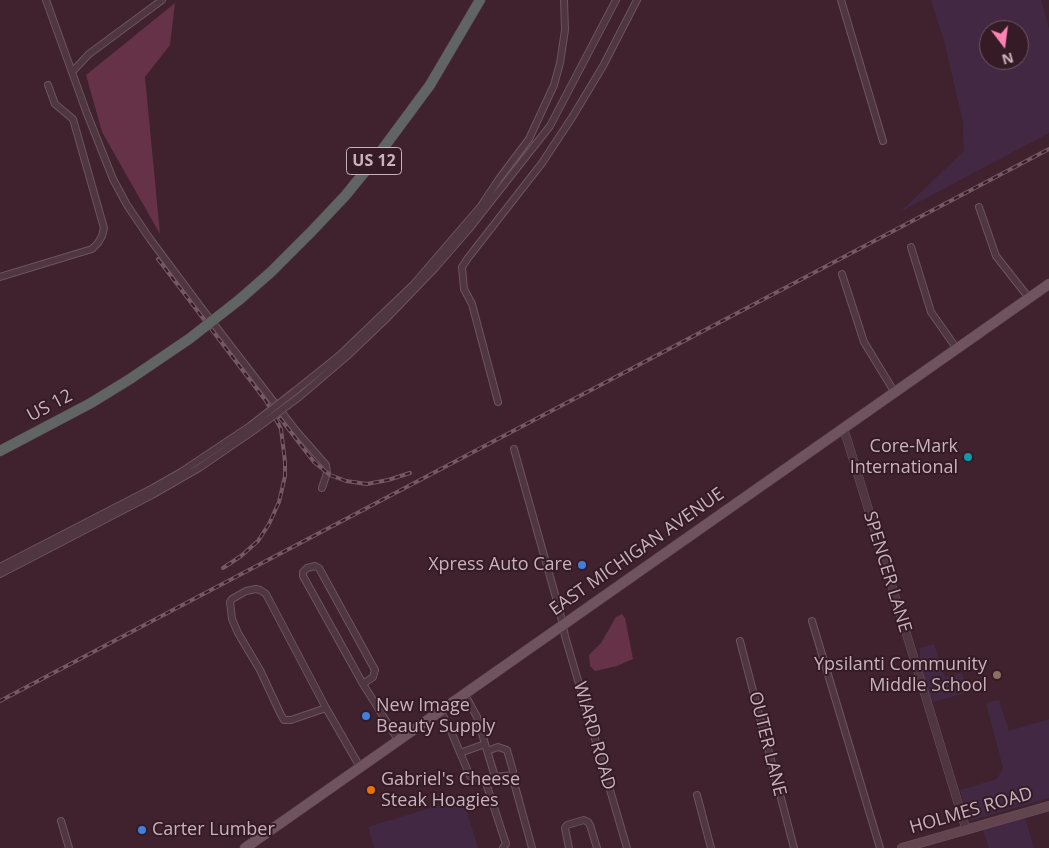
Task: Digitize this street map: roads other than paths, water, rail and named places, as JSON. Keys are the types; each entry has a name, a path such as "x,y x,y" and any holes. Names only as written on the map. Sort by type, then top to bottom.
{"highway":[{"name":"US 12","path":"0,451 91,403 130,379 188,339 239,300 271,272 312,232 376,158 430,84 480,0"}],"main road":[{"name":"EAST MICHIGAN AVENUE","path":"245,848 1049,284"},
{"name":"HOLMES ROAD","path":"902,848 1049,806"}],"street":[{"path":"46,0 113,179 127,205 203,310 297,432 326,465 327,473 322,488"},
{"path":"72,72 89,54 162,0"},
{"path":"297,394 413,286 484,202 529,139 554,85 560,63 565,30 564,0"},
{"path":"0,574 152,495 199,468 346,357 388,318 469,229 550,126 616,0"},
{"path":"498,402 472,304 464,289 462,267 542,163 573,116 603,66 637,0"},
{"path":"841,0 883,141"},
{"path":"0,277 92,249 102,236 104,228 73,118 55,104 48,85"},
{"path":"979,207 996,256 1029,298"},
{"path":"911,247 931,312 957,349"},
{"path":"842,274 864,342 895,393"},
{"path":"0,567 153,488 251,428"},
{"name":"SPENCER LANE","path":"842,429 847,439 966,830"},
{"name":"WIARD ROAD","path":"514,449 562,625 627,848"},
{"path":"362,684 372,677 375,670 318,568 315,566 307,568 303,572 303,576 362,684 398,740"},
{"path":"326,708 291,720 284,720 260,670 238,633 232,618 230,602 232,598 246,591 256,589 266,594 326,708 360,767"},
{"path":"812,621 880,848"},
{"name":"OUTER LANE","path":"740,641 794,848"},
{"path":"464,693 477,717 495,777"},
{"path":"440,710 450,728 470,776 485,780 512,775"},
{"path":"460,753 486,747 498,747 508,750 513,771 512,775 532,848"},
{"path":"485,780 506,844 503,848"},
{"path":"696,794 711,848"},
{"path":"569,848 565,831 567,825 584,820 590,825 597,848"},
{"path":"61,822 69,848"}],"railway":[{"path":"0,701 1049,149"},
{"path":"158,259 266,401 281,429 285,476 279,502 269,524 258,541 223,568"},
{"path":"280,418 314,462 330,475 346,481 367,484 410,473"}],"place":[{"name":"Core-Mark International","path":"968,457"},
{"name":"Xpress Auto Care","path":"582,565"},
{"name":"Ypsilanti Community Middle School","path":"997,675"},
{"name":"New Image Beauty Supply","path":"366,716"},
{"name":"Gabriel's Cheese Steak Hoagies","path":"371,790"},
{"name":"Carter Lumber","path":"142,830"}]}
